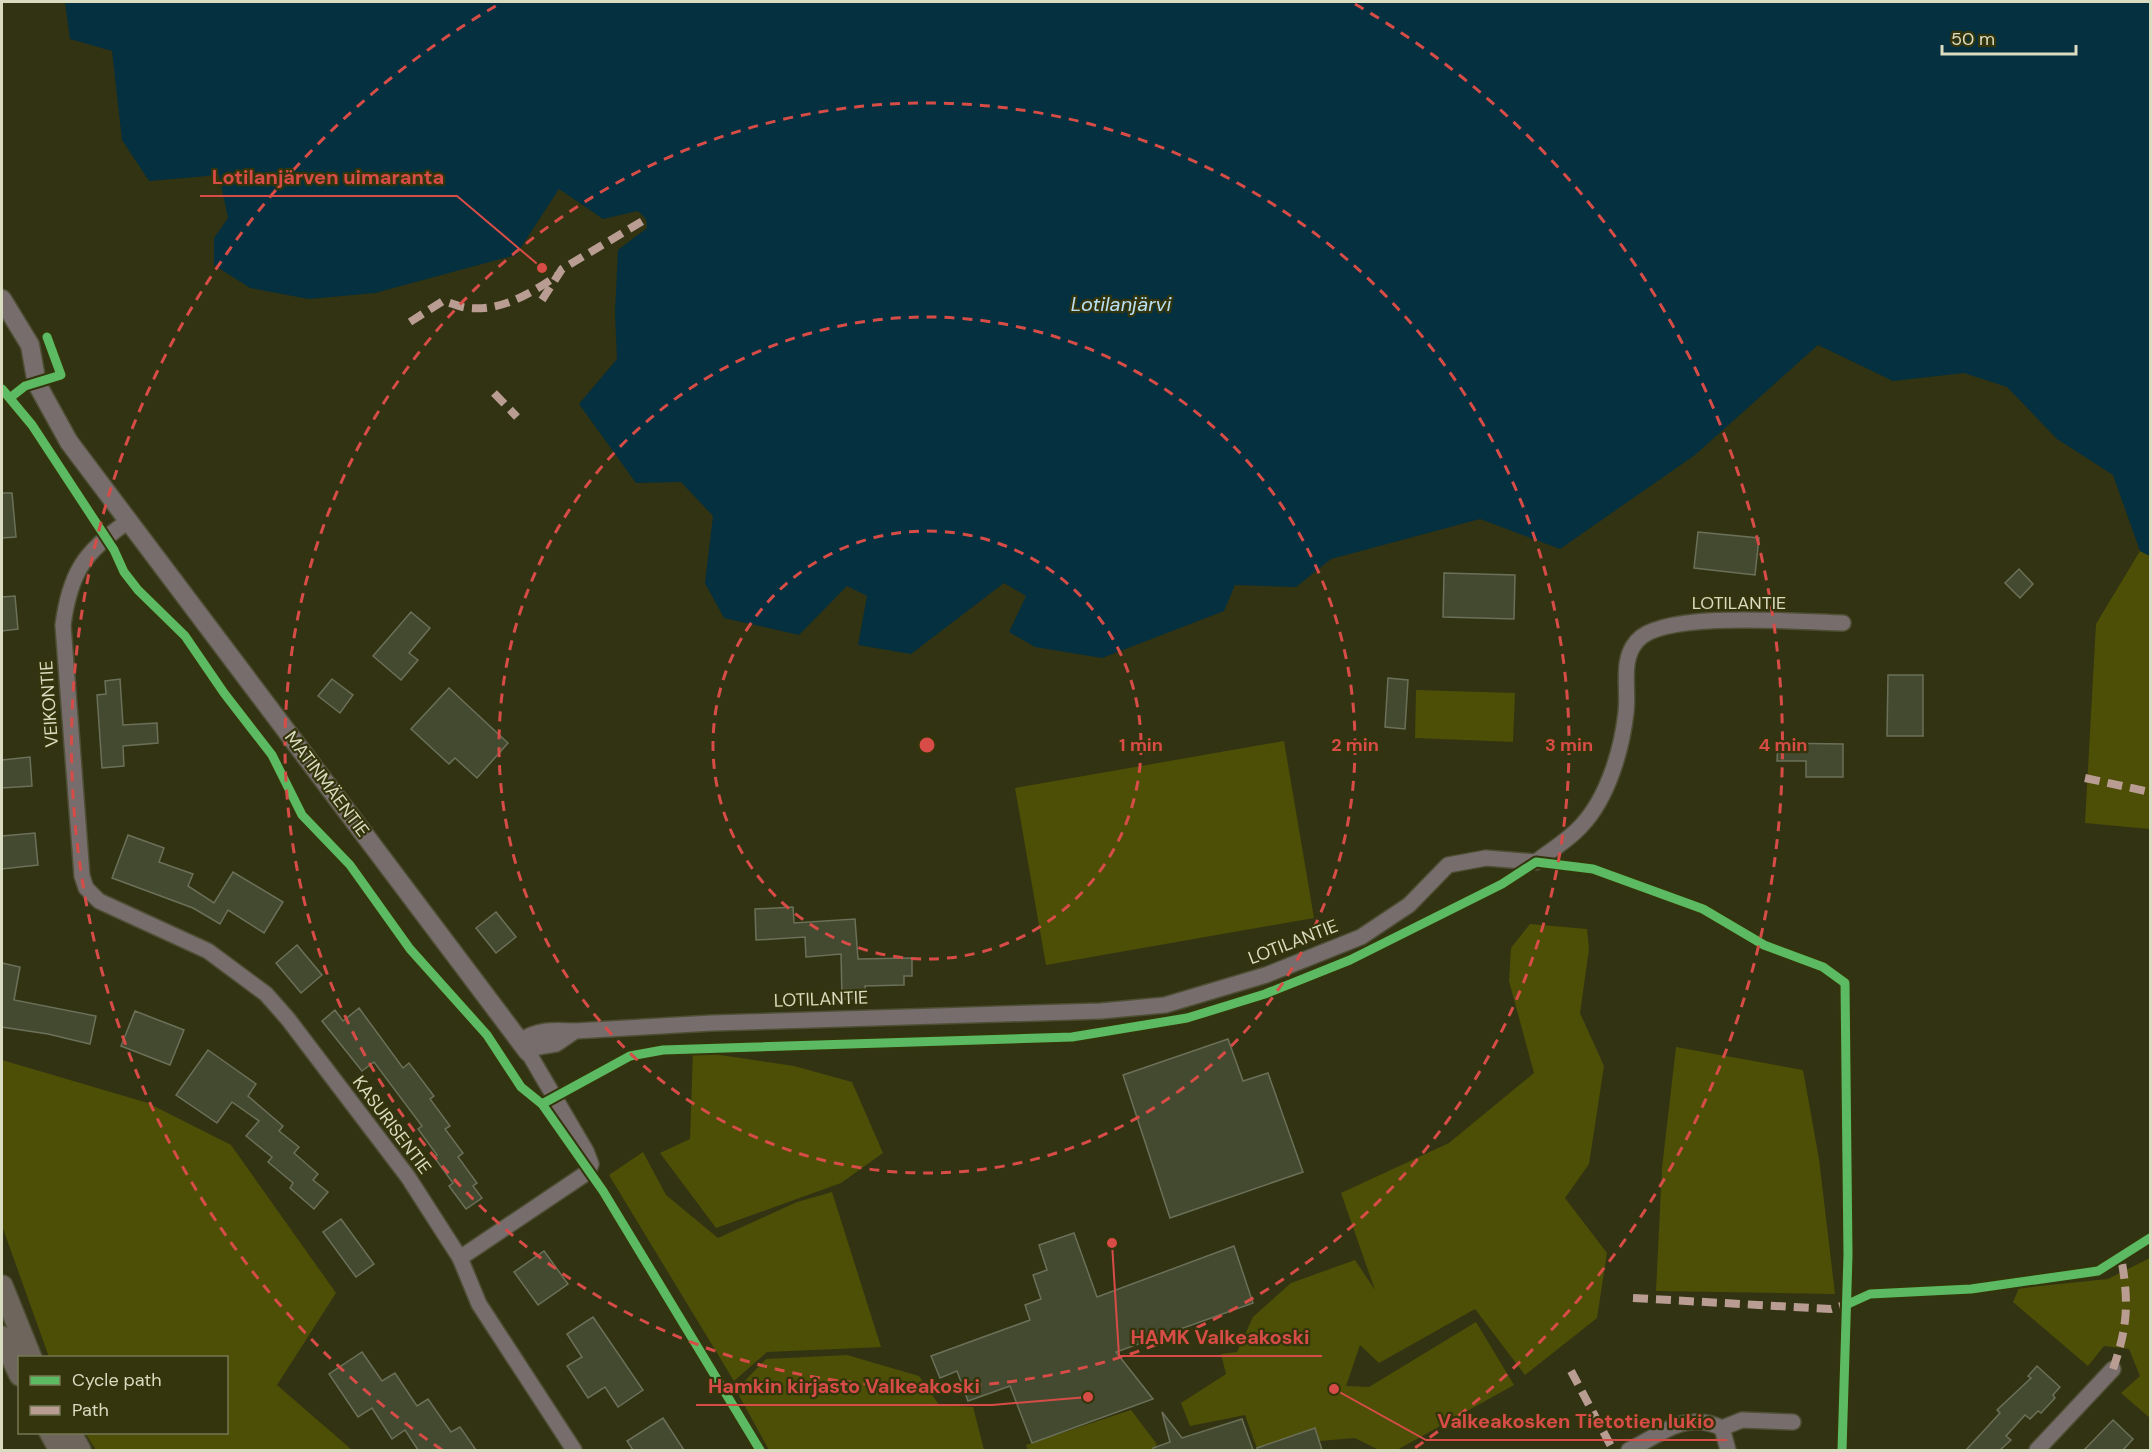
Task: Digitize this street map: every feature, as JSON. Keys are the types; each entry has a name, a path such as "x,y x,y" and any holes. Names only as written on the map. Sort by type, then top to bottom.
{"main road":[{"path":"2,1286 30,1356"},
{"path":"2,1337 18,1371"},
{"path":"51,1434 60,1450"},
{"path":"71,1434 80,1450"}],"street":[{"name":"MATINMÄENTIE","path":"2,299 18,322 34,357 49,380 52,410 69,442 524,1047 591,1164 588,1172 460,1258"},
{"name":"VEIKONTIE","path":"99,901 86,888 82,876 63,625 67,595 81,564 106,537 127,522"},
{"name":"LOTILANTIE","path":"524,1047 534,1032 712,1023 1101,1011 1165,1005 1266,975 1361,937 1409,905 1448,865 1486,858 1536,862 1583,825 1612,777 1626,711 1626,664 1637,640 1666,626 1697,620 1843,623"},
{"name":"KASURISENTIE","path":"99,901 208,951 266,994 288,1019 408,1177 460,1258 479,1304 574,1450"},
{"path":"2037,1450 2113,1370"},
{"path":"1629,1450 1688,1420 1706,1420 1722,1428 1743,1420 1793,1422"},
{"path":"1722,1428 1728,1450"}],"shaded area":[{"path":"2140,551 2150,556 2150,829 2085,823 2096,624"},
{"path":"1416,690 1515,693 1513,742 1415,738"},
{"path":"1284,741 1314,918 1046,965 1015,788"},
{"path":"1530,924 1587,929 1589,949 1580,1013 1604,1066 1589,1164 1565,1198 1607,1253 1597,1318 1525,1375 1475,1309 1379,1363 1360,1345 1346,1386 1369,1387 1476,1322 1514,1385 1397,1450 1379,1450 1355,1438 1319,1441 1315,1428 1257,1448 1245,1415 1190,1426 1181,1403 1226,1374 1221,1354 1237,1352 1253,1317 1291,1283 1355,1260 1375,1290 1341,1193 1449,1143 1534,1073 1509,981 1511,948"},
{"path":"1676,1047 1803,1070 1819,1159 1835,1294 1656,1291 1662,1168"},
{"path":"693,1051 794,1066 852,1082 883,1153 841,1183 716,1228 660,1153 690,1139"},
{"path":"2,1060 148,1103 231,1145 336,1293 277,1385 352,1450 96,1450 86,1434 228,1434 228,1356 49,1356 2,1226"},
{"path":"643,1152 666,1195 718,1238 797,1202 832,1192 881,1347 767,1352 734,1381 609,1175"},
{"path":"2150,1258 2150,1418 2121,1393 2140,1376 2129,1349 2104,1346 2088,1366 2013,1302 2019,1288 2108,1279"},
{"path":"847,1355 919,1376 939,1405 973,1407 984,1450 769,1450 736,1390 766,1359"},
{"path":"1131,1410 1156,1443 1157,1450 1028,1450 1026,1445"}],"water":[{"name":"Lotilanjärvi","path":"65,2 2150,2 2150,556 2140,551 2113,475 2057,439 2007,387 1964,373 1893,381 1818,345 1695,455 1560,549 1480,519 1331,559 1296,587 1235,585 1224,611 1102,658 1035,647 1009,632 1026,596 1004,583 911,654 858,645 867,596 847,586 799,635 724,618 705,583 713,516 681,482 636,483 579,404 617,359 615,312 618,250 647,228 646,219 638,211 603,219 559,189 516,255 375,293 309,299 250,288 214,265 214,238 228,218 219,175 149,181 122,140 112,51 70,39"}],"building":[{"path":"2,493 12,493 16,537 2,538"},
{"path":"1698,532 1759,538 1755,575 1694,568"},
{"path":"2019,569 2033,584 2020,598 2005,583"},
{"path":"1444,573 1515,575 1514,619 1443,617"},
{"path":"15,596 18,629 2,631 2,597"},
{"path":"411,612 430,628 409,653 418,660 401,680 373,656"},
{"path":"1888,675 1923,675 1923,736 1887,736"},
{"path":"1388,678 1408,680 1405,729 1385,727"},
{"path":"120,679 123,725 157,723 158,743 123,746 124,766 102,768 97,695 106,694 105,681"},
{"path":"332,679 353,695 340,713 318,696"},
{"path":"449,688 508,743 477,778 455,758 449,764 411,729"},
{"path":"1778,743 1843,744 1843,777 1806,777 1806,761 1777,761"},
{"path":"30,757 32,786 2,788 2,760"},
{"path":"35,833 38,865 2,869 2,836"},
{"path":"128,835 164,848 159,862 193,874 188,886 214,903 233,872 283,902 264,933 228,910 220,924 193,908 112,878"},
{"path":"793,907 794,923 855,919 858,959 912,958 912,976 904,976 904,985 865,986 866,998 842,999 841,954 806,957 805,937 756,940 755,909"},
{"path":"496,912 516,937 496,953 476,928"},
{"path":"297,945 322,975 301,993 276,963"},
{"path":"2,963 20,967 14,1000 96,1016 90,1044 48,1034 2,1027"},
{"path":"359,1008 403,1068 409,1063 434,1096 430,1099 450,1126 445,1129 463,1153 458,1157 477,1183 473,1186 482,1198 466,1209 449,1186 453,1183 434,1157 437,1155 418,1129 422,1126 374,1062 362,1071 322,1021 335,1010 343,1021"},
{"path":"135,1011 184,1030 170,1065 121,1046"},
{"path":"1228,1039 1243,1081 1268,1073 1303,1172 1170,1218 1123,1075"},
{"path":"208,1050 256,1084 248,1096 283,1126 279,1131 299,1147 294,1153 318,1174 313,1180 328,1192 314,1209 290,1188 293,1183 268,1162 272,1157 246,1136 259,1121 232,1102 217,1123 176,1095"},
{"path":"341,1219 374,1264 356,1277 323,1232"},
{"path":"1074,1233 1097,1297 1234,1246 1253,1303 1116,1352 1153,1399 1032,1443 1010,1386 968,1401 957,1371 940,1378 931,1356 1030,1320 1025,1305 1041,1299 1033,1275 1047,1270 1039,1245"},
{"path":"544,1251 568,1284 538,1305 514,1272"},
{"path":"593,1317 643,1390 618,1407 605,1387 588,1398 567,1366 582,1357 567,1334"},
{"path":"362,1352 382,1381 395,1373 417,1406 428,1399 451,1432 460,1427 476,1450 418,1450 405,1430 392,1439 372,1408 358,1417 329,1374"},
{"path":"2037,1366 2060,1387 2053,1395 2055,1398 2041,1413 2038,1411 2030,1419 2025,1415 2006,1436 2011,1440 2000,1450 1966,1450 2000,1413 1997,1410 2031,1378 2028,1376"},
{"path":"1162,1412 1182,1438 1242,1419 1253,1450 1153,1450 1153,1448 1170,1442"},
{"path":"663,1418 684,1450 633,1450 627,1441"},
{"path":"2113,1420 2133,1439 2123,1450 2084,1450"},
{"path":"1315,1428 1322,1450 1258,1450 1257,1448"}],"marked path":[{"path":"542,300 562,269 646,219"},
{"path":"410,322 443,301 470,308 506,303 528,294 558,275"},
{"path":"494,393 517,417"},
{"path":"2085,778 2150,792"},
{"path":"2113,1369 2122,1340 2126,1314 2121,1257"},
{"path":"1633,1298 1831,1309 1848,1304"},
{"path":"1571,1371 1613,1450"}],"cycle path":[{"path":"11,397 25,386 61,375 47,337"},
{"path":"2,389 32,425 114,550 124,572 138,590 185,636 224,693 272,755 302,815 350,865 410,949 487,1035 521,1087 542,1104 603,1191 760,1450"},
{"path":"542,1104 630,1056 663,1050 1072,1037 1187,1018 1265,994 1350,960 1502,884 1536,862 1593,869 1703,909 1764,945 1823,967 1845,983 1848,1255 1842,1450"},
{"path":"1848,1304 1870,1294 1971,1289 2098,1271 2150,1238"}],"place":[{"name":"Lotilanjärven uimaranta","path":"542,268"},
{"name":"HAMK Valkeakoski","path":"1112,1243"},
{"name":"Valkeakosken Tietotien lukio","path":"1334,1389"},
{"name":"Hamkin kirjasto Valkeakoski","path":"1088,1397"}]}
